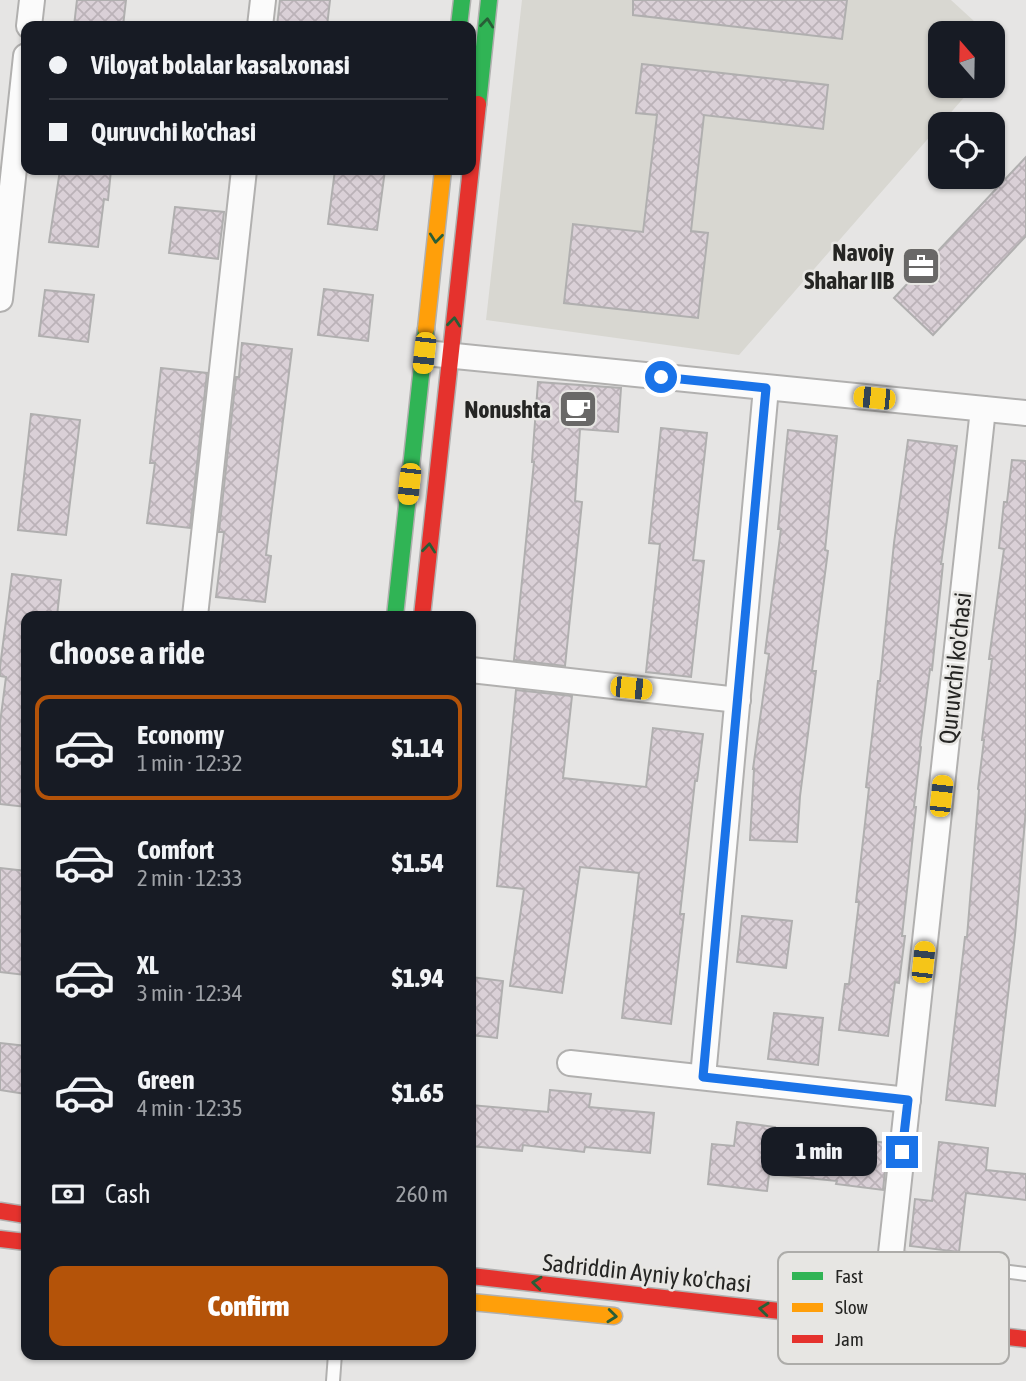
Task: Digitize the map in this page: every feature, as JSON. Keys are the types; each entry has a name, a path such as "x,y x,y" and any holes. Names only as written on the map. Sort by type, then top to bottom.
{"main road":[{"path":"460,21 462,0"},
{"path":"476,119 489,0"},
{"path":"396,611 442,175"},
{"path":"423,611 470,175"},
{"path":"0,1211 21,1214"},
{"path":"0,1239 21,1241"},
{"name":"Sadriddin Ayniy ko'chasi","path":"476,1277 778,1323"},
{"name":"Sadriddin Ayniy ko'chasi","path":"476,1302 632,1318"}],"street":[{"path":"30,21 32,0"},
{"path":"261,21 263,0"},
{"path":"0,299 21,103"},
{"path":"196,611 243,175"},
{"path":"424,353 1026,413"},
{"path":"703,1077 766,388"},
{"name":"Quruvchi ko'chasi","path":"891,1252 983,409"},
{"path":"476,671 738,700"},
{"path":"570,1063 908,1100"}],"lane":[{"path":"333,1381 335,1360"}],"shaded area":[{"path":"522,0 951,0 974,21 928,21 928,98 964,98 951,112 928,112 928,139 739,355 486,320"}],"building":[{"path":"77,0 126,0 124,21 75,21"},
{"path":"280,0 330,0 328,21 278,21"},
{"path":"633,0 847,0 842,39 633,15"},
{"path":"642,64 828,85 823,129 704,115 691,231 708,233 698,318 564,303 573,224 643,232 657,115 636,113"},
{"path":"1026,157 1026,236 933,335 894,298 996,189 1005,189 1005,179"},
{"path":"59,175 110,175 108,200 104,199 98,247 49,242"},
{"path":"334,175 384,175 377,230 328,224"},
{"path":"175,207 224,212 218,259 169,253"},
{"path":"324,289 373,295 368,341 318,335"},
{"path":"45,290 94,295 88,342 39,336"},
{"path":"242,343 292,349 266,555 271,556 265,602 216,597 224,532 219,532"},
{"path":"161,368 207,373 190,528 147,523 155,463 150,463"},
{"path":"538,382 621,388 618,432 580,429 575,501 582,502 565,666 514,660 534,462"},
{"path":"31,414 80,420 66,535 18,530"},
{"path":"661,428 707,433 693,560 704,561 691,677 646,672 660,544 649,543"},
{"path":"788,430 837,436 825,550 828,551 812,671 816,671 797,842 750,840 753,769 769,654 765,653 781,529 778,529"},
{"path":"908,440 957,446 941,564 932,670 930,669 920,746 902,936 905,936 899,983 895,982 888,1036 839,1030 845,984 849,984 859,902 856,902 869,788 866,787"},
{"path":"1012,460 1026,461 1026,809 1015,935 995,1106 946,1100 967,937 982,740 992,659 989,659 1004,549 999,548"},
{"path":"12,574 61,580 58,611 21,611 21,806 0,804 0,723 6,677 0,676"},
{"path":"516,690 572,696 563,778 646,787 653,728 703,734 680,914 684,914 671,1024 622,1018 639,873 580,867 562,993 510,986 524,889 497,886"},
{"path":"0,868 21,870 21,975 0,972"},
{"path":"742,916 792,921 786,968 737,962"},
{"path":"476,978 503,981 497,1038 476,1036"},
{"path":"774,1013 823,1018 818,1065 768,1059"},
{"path":"0,1043 21,1045 21,1093 0,1090"},
{"path":"550,1090 591,1094 589,1107 654,1113 650,1153 585,1147 584,1152 523,1145 522,1151 476,1146 476,1105 548,1112"},
{"path":"737,1122 775,1127 774,1134 888,1143 883,1190 836,1184 837,1181 769,1174 767,1191 708,1184 712,1144 734,1146"},
{"path":"939,1142 988,1148 986,1170 1026,1174 1026,1200 966,1193 959,1252 910,1246 915,1199 932,1201"}],"traffic: fast":[{"path":"460,21 462,0"},
{"path":"478,104 489,0"},
{"path":"396,611 426,329"}],"traffic: slow":[{"path":"426,329 442,175"},
{"path":"476,1302 614,1316"}],"traffic: jam":[{"path":"476,122 478,104"},
{"path":"423,611 470,175"},
{"path":"0,1211 21,1214"},
{"path":"0,1239 21,1241"},
{"path":"476,1277 778,1311"},
{"path":"1009,1337 1026,1339"}],"place":[{"name":"Navoiy Shahar IIB","path":"921,266"},
{"name":"Nonushta","path":"578,409"}],"route":[{"path":"661,377 766,388 703,1077 908,1100 902,1152"}]}
